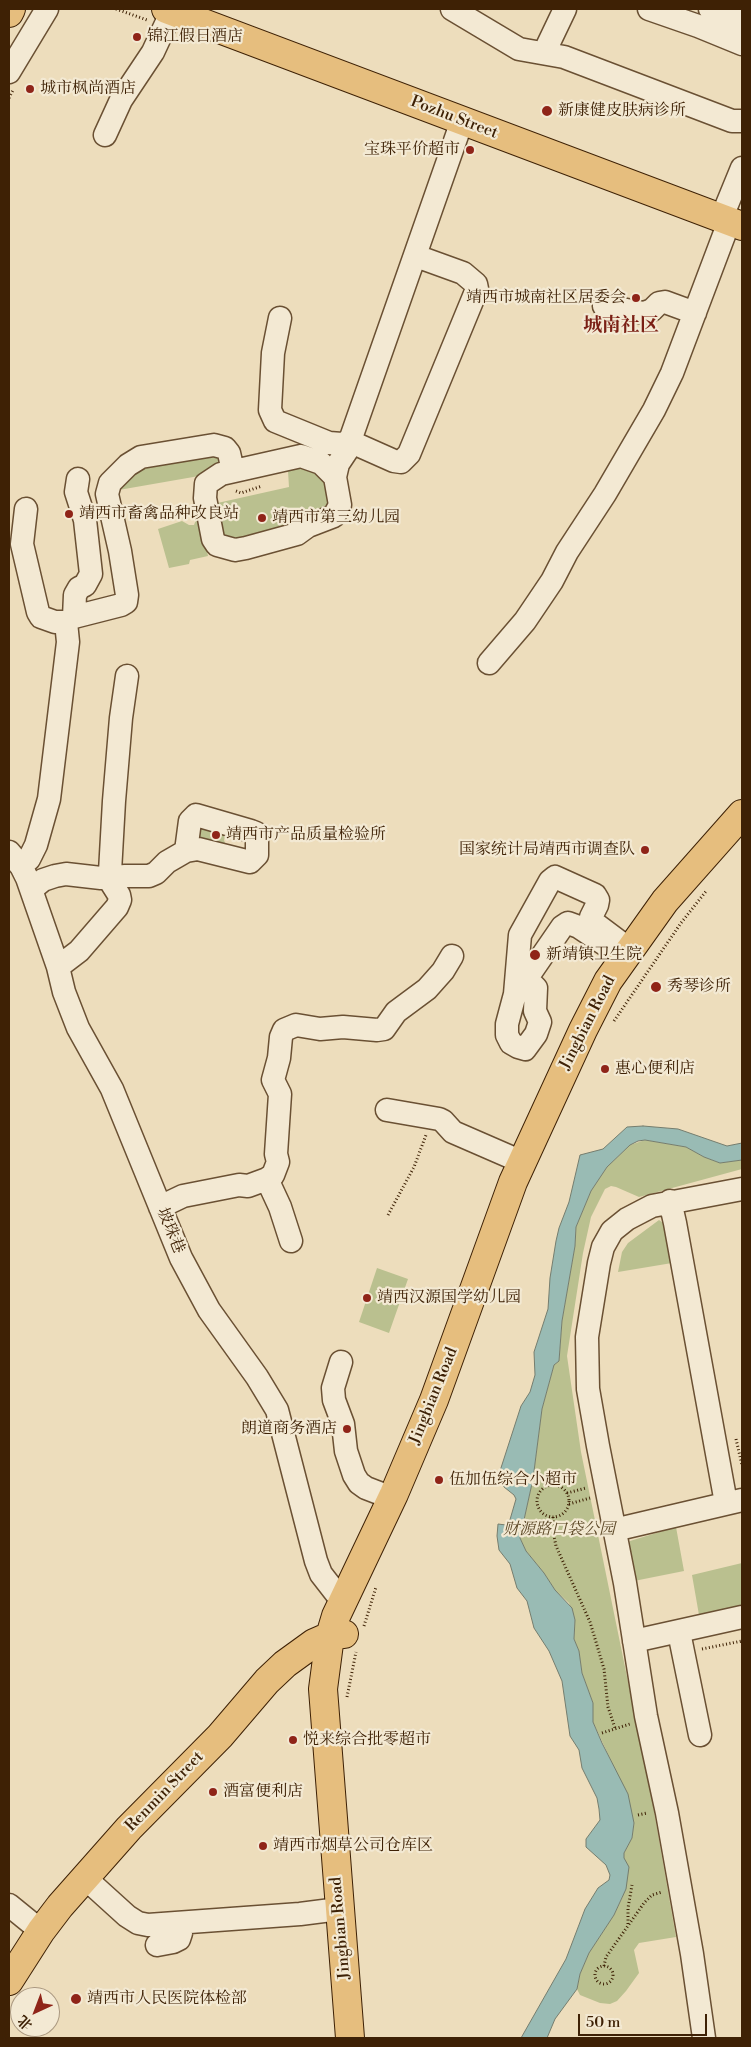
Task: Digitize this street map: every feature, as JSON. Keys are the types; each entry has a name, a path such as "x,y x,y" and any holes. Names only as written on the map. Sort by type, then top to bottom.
{"main road":[{"path":"9,13 11,9"},
{"name":"Pozhu Street","path":"210,9 737,214"},
{"name":"Pozhu Street","path":"168,16 462,122 737,214"},
{"name":"Jingbian Road","path":"350,2038 323,1689 343,1646 336,1616 392,1498 441,1382 491,1239 522,1162 583,1030 608,981 664,901 742,814"},
{"name":"Jingbian Road","path":"364,2038 334,1732 335,1690 343,1646 358,1598 445,1403 523,1186 593,1036 637,961 674,908 742,830"},
{"name":"Renmin Street","path":"9,2002 48,1941 95,1887 286,1679 310,1667 343,1646"},
{"name":"Renmin Street","path":"9,1981 40,1931 60,1906 129,1828 220,1736 273,1675 302,1651 343,1646"}],"street":[{"path":"9,72 47,9"},
{"path":"452,9 519,49 531,53 544,53 564,57 732,121 742,121"},
{"path":"544,53 565,9"},
{"path":"649,9 704,14 742,21"},
{"path":"704,14 742,44"},
{"path":"105,135 120,100 153,52 168,16"},
{"path":"335,477 321,463 301,456 233,471 212,478 206,484 204,491 212,539 217,545 235,550 298,534 308,526 334,516 340,505 335,477 338,464 345,456 462,122"},
{"path":"490,663 525,621 615,478 672,373 737,214 742,168"},
{"path":"280,318 273,353 271,416 281,425 328,443 349,444 401,462 409,454 477,289 476,284 463,273 416,256"},
{"path":"604,306 644,313 652,310 659,303 665,302 695,313"},
{"path":"26,508 18,573 41,617 55,622 70,620 121,606 126,602 127,595 120,551 108,494 110,483 128,465 141,457 214,445 225,448 229,453 233,471"},
{"path":"15,859 29,859 36,845 49,799 70,620 75,595 79,588 85,585 91,574 85,520 76,492 78,479"},
{"path":"58,967 73,958 117,907 120,900 109,879 122,710 127,676"},
{"path":"32,890 43,880 55,876 73,875 109,879 124,876 149,876 156,873 167,862 186,851"},
{"name":"坡珠巷","path":"15,859 32,890 58,967 64,992 78,1028 112,1089 180,1258 209,1310 277,1410 316,1561 321,1574 342,1601"},
{"path":"556,877 595,895 598,905 591,917 592,922 627,953 568,923 562,927 529,975 530,981 536,988 535,1010 540,1022 536,1034 525,1048 518,1048 511,1043 507,1036 507,1024 515,994 520,935 550,881 556,877"},
{"path":"160,1207 183,1196 239,1185 248,1186 273,1175 278,1162 276,1154 280,1094 273,1080 280,1058 281,1037 284,1030 296,1025 320,1029 343,1027 384,1029 396,1012 427,989 443,971 452,956"},
{"path":"387,1110 443,1120 453,1132 522,1162"},
{"path":"267,1179 280,1207 291,1241"},
{"path":"704,2038 692,1954 667,1813 646,1716 598,1446 587,1371 587,1337 599,1262 603,1247 612,1231 627,1219 647,1208 742,1189"},
{"path":"614,1530 734,1502 670,1202"},
{"path":"341,1362 333,1388 334,1400 343,1424 346,1451 354,1474 358,1483 392,1498"},
{"path":"635,1646 742,1617"},
{"path":"635,1646 682,1647 742,1630"},
{"path":"682,1647 700,1735"},
{"path":"95,1887 127,1916 138,1923 148,1925 300,1914 339,1909"},
{"path":"9,1905 40,1931"},
{"path":"157,1945 173,1942 178,1939 181,1933 180,1923"}],"path":[{"path":"116,9 168,16"},
{"path":"613,1023 681,923 708,889"},
{"path":"388,1215 411,1173 426,1134 433,1123 439,1119"},
{"path":"549,1485 554,1485 564,1488 569,1504 564,1513 554,1517 543,1514 537,1506 538,1495 540,1490 549,1485"},
{"path":"567,1493 594,1486"},
{"path":"569,1504 596,1497"},
{"path":"554,1517 556,1546 590,1622 604,1669 608,1707 615,1728"},
{"path":"346,1704 343,1646 377,1584"},
{"path":"682,1647 742,1641"},
{"path":"602,1733 634,1723"},
{"path":"628,1926 632,1886"},
{"path":"604,1966 606,1957 649,1898 652,1895 667,1891"},
{"path":"604,1966 609,1968 613,1975 610,1982 604,1984 597,1980 595,1974 598,1968 604,1966"}],"green space":[{"path":"212,455 223,457 214,467 199,476 113,491 133,474 149,467"},
{"path":"291,467 319,467 336,506 295,525 233,541 224,537 213,504 289,487 288,471"},
{"path":"200,516 208,556 190,560 189,564 169,568 158,529 182,521 189,525 194,525 197,517"},
{"path":"193,822 226,835 224,840 226,846 200,846"},
{"name":"财源路口袋公园","path":"645,1140 686,1147 720,1163 742,1160 742,1169 639,1197 616,1187 611,1186 605,1189 591,1217 583,1253 567,1356 581,1452 651,1794 676,1937 639,1943 634,1950 639,1973 617,2001 610,2004 600,2003 580,1995 577,1989 580,1974 589,1953 614,1915 623,1896 624,1853 632,1838 634,1823 614,1767 593,1722 593,1703 582,1673 579,1651 574,1639 575,1620 569,1603 555,1590 526,1551 520,1538 533,1479 542,1409 554,1365 559,1361 562,1321 575,1246 576,1227 591,1191 607,1167 630,1145"},
{"path":"659,1220 666,1225 672,1263 618,1272 622,1252 628,1243"},
{"path":"377,1268 408,1279 389,1333 359,1322"},
{"path":"676,1527 684,1571 634,1581 628,1544 630,1541"},
{"path":"742,1563 742,1607 699,1615 692,1575"}],"water":[{"path":"643,1126 678,1129 727,1146 742,1143 742,1160 720,1163 686,1147 645,1140 638,1141 630,1145 607,1167 591,1191 576,1227 575,1246 562,1321 559,1361 554,1365 542,1409 533,1479 520,1538 526,1551 555,1590 572,1608 575,1620 574,1639 579,1651 582,1673 593,1703 593,1722 628,1794 634,1823 632,1838 624,1853 624,1858 629,1867 626,1889 614,1915 589,1953 580,1974 577,1989 555,2019 547,2038 521,2038 566,1959 585,1909 598,1888 609,1880 610,1875 606,1865 586,1847 586,1839 600,1820 599,1809 597,1798 582,1768 579,1750 570,1736 562,1681 549,1651 534,1628 527,1601 517,1588 510,1564 499,1550 498,1524 506,1525 509,1523 516,1499 504,1487 499,1474 521,1406 530,1392 535,1375 534,1352 548,1309 550,1278 556,1241 569,1202 580,1155 603,1149 627,1127"}],"place":[{"name":"锦江假日酒店","path":"137,37"},
{"name":"城市枫尚酒店","path":"30,89"},
{"name":"新康健皮肤病诊所","path":"547,111"},
{"name":"宝珠平价超市","path":"470,150"},
{"name":"靖西市城南社区居委会","path":"636,298"},
{"name":"靖西市畜禽品种改良站","path":"69,514"},
{"name":"靖西市第三幼儿园","path":"262,518"},
{"name":"靖西市产品质量检验所","path":"216,835"},
{"name":"国家统计局靖西市调查队","path":"645,850"},
{"name":"新靖镇卫生院","path":"535,955"},
{"name":"秀琴诊所","path":"656,987"},
{"name":"惠心便利店","path":"605,1069"},
{"name":"靖西汉源国学幼儿园","path":"367,1298"},
{"name":"朗道商务酒店","path":"347,1429"},
{"name":"伍加伍综合小超市","path":"439,1480"},
{"name":"悦来综合批零超市","path":"293,1740"},
{"name":"酒富便利店","path":"213,1792"},
{"name":"靖西市烟草公司仓库区","path":"263,1846"},
{"name":"靖西市人民医院体检部","path":"76,1999"}],"district":[{"name":"城南社区","path":"621,326"}]}
